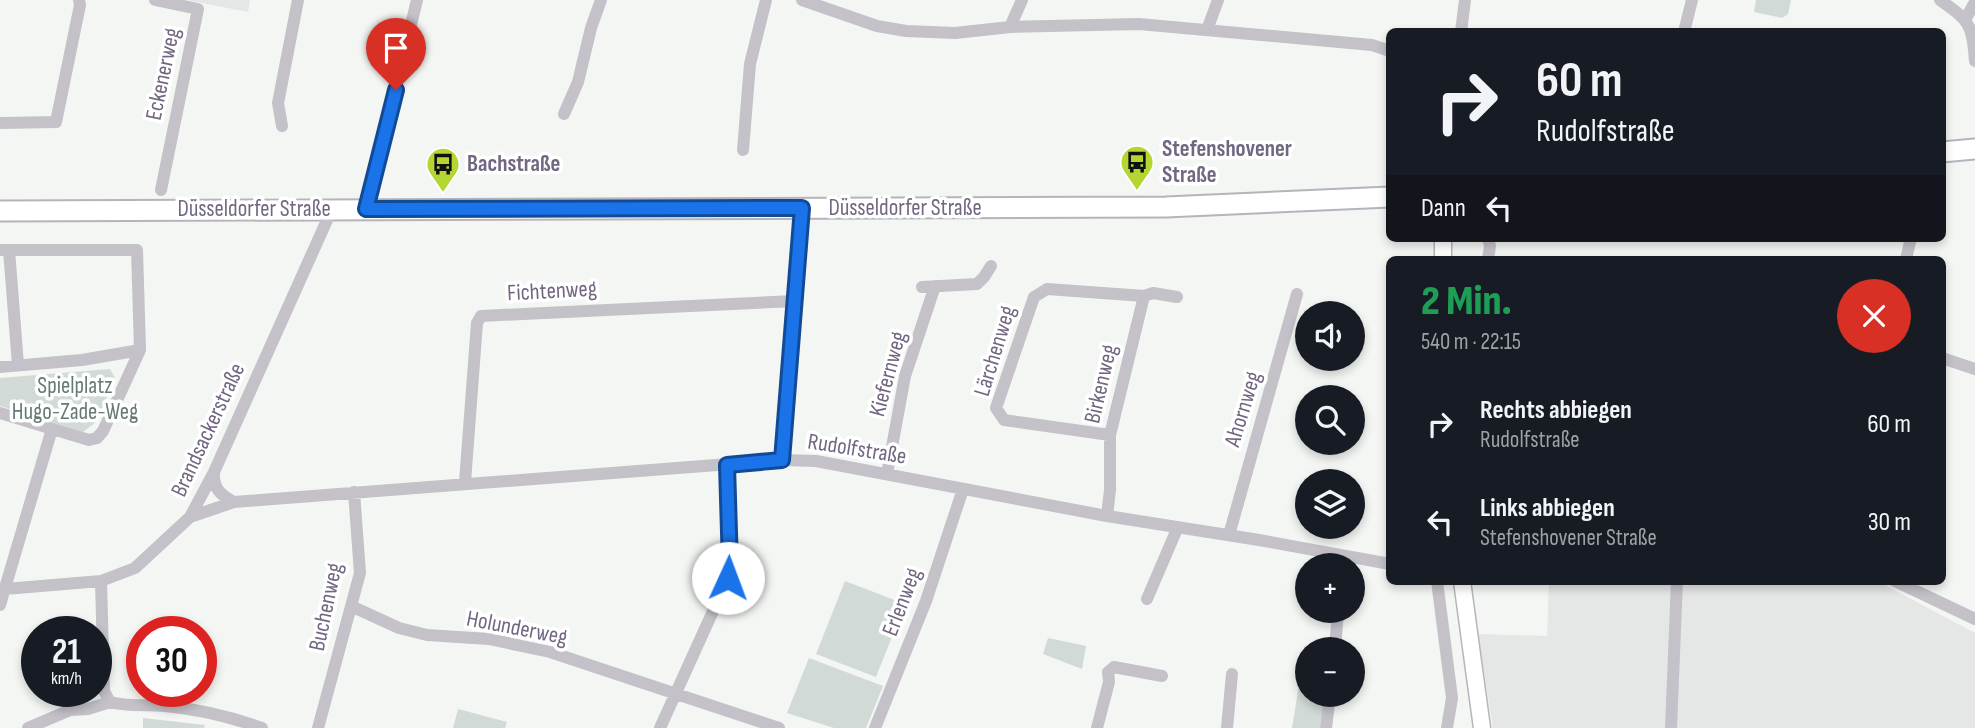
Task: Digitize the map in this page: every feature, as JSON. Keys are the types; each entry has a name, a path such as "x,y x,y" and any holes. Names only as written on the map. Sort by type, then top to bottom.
{"main road":[{"path":"1946,152 1975,149"},
{"name":"Düsseldorfer Straße","path":"0,211 1166,207 1386,197"},
{"path":"1463,585 1482,728"}],"street":[{"path":"0,123 56,122 79,0"},
{"name":"Eckenerweg","path":"155,0 198,9 161,190"},
{"path":"282,125 278,103 298,0"},
{"path":"366,209 417,0"},
{"path":"564,114 578,82 601,0"},
{"path":"743,150 750,64 766,0"},
{"path":"802,0 877,26 906,31 955,33 1010,27 1139,24 1372,45 1386,50"},
{"path":"1010,27 1022,0"},
{"path":"1207,30 1218,0"},
{"path":"1462,28 1465,0"},
{"path":"1685,28 1692,0"},
{"path":"1940,0 1966,18 1974,43 1975,61"},
{"path":"1966,18 1975,2"},
{"path":"782,460 802,208"},
{"name":"Brandsackerstraße","path":"5,589 101,581 135,568 190,517 214,472 332,209"},
{"path":"0,414 89,440 97,438 103,431 140,351 137,250 4,250 18,365"},
{"name":"Kiefernweg","path":"887,474 905,376 928,286 977,284 991,266"},
{"name":"Lärchenweg","path":"1110,435 1004,421 996,408 1034,297 1046,289 1144,296"},
{"path":"1144,296 1153,293 1177,297"},
{"name":"Ahornweg","path":"1228,535 1297,294"},
{"name":"Birkenweg","path":"1107,516 1110,435 1144,296"},
{"name":"Fichtenweg","path":"465,482 477,323 481,316 794,301"},
{"path":"0,368 140,351"},
{"path":"1946,359 1975,369"},
{"path":"0,605 52,429"},
{"name":"Rudolfstraße","path":"190,517 234,502 465,482 782,460 816,461 1177,529 1259,540 1310,553"},
{"path":"660,728 728,578 730,566 727,465"},
{"path":"214,472 214,483 218,490 234,502"},
{"name":"Erlenweg","path":"875,728 926,601 963,489"},
{"name":"Buchenweg","path":"318,728 360,573 354,492"},
{"path":"1147,599 1177,529"},
{"name":"Rudolfstraße","path":"1365,562 1386,564"},
{"path":"101,581 102,616"},
{"path":"1437,585 1451,698 1447,728"},
{"path":"1671,728 1677,585"},
{"path":"1903,585 1975,619"},
{"name":"Holunderweg","path":"351,606 399,628 428,635 489,639 550,652 779,728"},
{"path":"1097,728 1108,672 1114,667 1162,676"},
{"path":"1227,728 1232,674"},
{"path":"112,703 123,706 167,706 233,719 262,728"},
{"path":"28,728 70,710 95,707"},
{"path":"1326,728 1329,707"}],"shaded area":[{"path":"187,0 250,0 248,12"},
{"path":"1549,585 1885,585 1975,633 1975,728 1493,728 1478,634 1547,636"}],"green space":[{"path":"1756,0 1791,0 1788,14 1782,18 1754,12"},
{"name":"Spielplatz Hugo-Zade-Weg","path":"110,369 115,378 96,422 83,432 0,406 0,378"},
{"path":"845,581 905,604 876,677 816,654"},
{"path":"1048,638 1086,646 1082,669 1043,654"},
{"path":"809,658 883,686 866,728 834,728 787,713"},
{"path":"1295,707 1323,707 1320,728 1292,728"},
{"path":"458,709 507,722 505,728 453,728"},
{"path":"143,718 205,725 204,728 143,728"}],"place":[{"name":"Stefenshovener Straße","path":"1137,192"},
{"name":"Bachstraße","path":"443,194"}],"route":[{"path":"396,90 366,209 802,208 782,460 727,465 730,566 728,578"}]}
